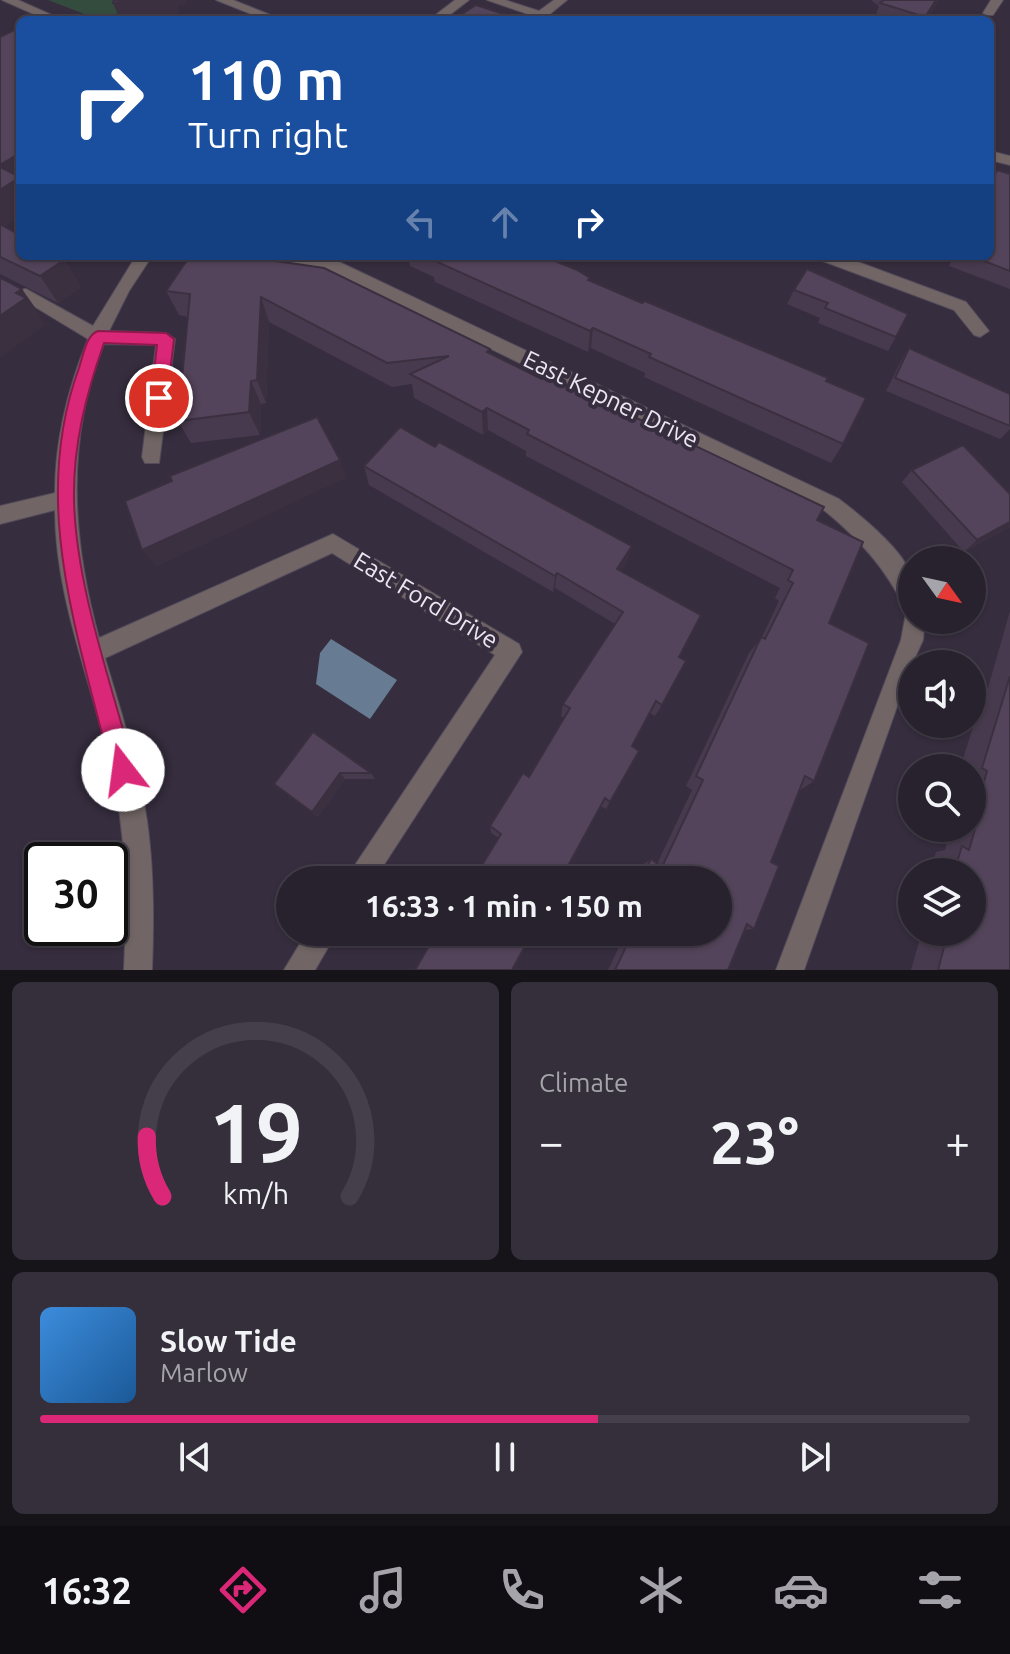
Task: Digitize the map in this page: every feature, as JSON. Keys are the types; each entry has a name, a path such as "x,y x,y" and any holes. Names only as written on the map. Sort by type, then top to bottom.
{"street":[{"path":"8,0 47,16"},
{"path":"222,0 266,16"},
{"path":"441,16 463,0"},
{"path":"493,0 544,16"},
{"path":"541,15 561,0"},
{"path":"989,13 997,0"},
{"path":"138,970 140,896 132,814 70,558 65,499 69,443 79,391 98,337 115,301 141,260"},
{"name":"East Kepner Drive","path":"300,260 329,264 832,505 855,522 898,571"},
{"path":"837,260 960,306 980,331"},
{"path":"872,273 879,260"},
{"path":"0,281 15,296 98,337 166,339 152,457"},
{"path":"0,515 65,499"},
{"name":"East Ford Drive","path":"92,653 333,543 511,652 367,866"},
{"path":"790,970 913,634"},
{"path":"298,970 314,946"}],"green space":[{"path":"48,0 123,0 119,16 90,16"}],"water":[{"path":"331,639 397,680 370,719 316,684 320,653"}],"building":[{"path":"884,0 936,0 926,16 880,3"},
{"path":"476,5 510,16 459,16"},
{"path":"16,29 16,155 0,165 0,37"},
{"path":"0,167 16,175 16,180 0,190"},
{"path":"997,170 1010,174 1010,271 981,260 994,260 994,176"},
{"path":"0,224 16,233 16,260 64,260 40,276 0,257"},
{"path":"187,260 269,260 324,268 490,349 487,352 542,379 546,375 824,507 817,520 863,542 829,623 869,643 814,781 805,776 771,862 779,866 754,929 747,924 728,970 615,970 626,946 732,946 732,866 662,866 703,780 696,776 761,637 765,639 793,583 788,580 793,570 527,434 529,430 487,408 482,412 410,374 449,356 387,363 261,297 257,380 251,381 249,412 178,421 190,294 166,291"},
{"path":"433,260 553,260 577,270 590,278 588,280 828,378 826,381 866,398 843,444 649,357 651,354 593,328 590,331"},
{"path":"807,269 908,314 896,337 825,308 828,303 794,290"},
{"path":"0,278 22,289 16,293 26,298 0,316"},
{"path":"909,348 1010,394 1010,426 895,378"},
{"path":"317,417 340,460 142,550 125,501 172,481 170,476"},
{"path":"400,427 435,447 439,442 632,546 617,569 701,615 679,657 686,661 662,705 656,701 632,746 639,751 610,802 605,798 568,866 482,866 501,834 490,826 523,773 529,777 570,708 563,704 623,612 364,466"},
{"path":"963,445 1010,494 1010,522 977,540 912,470"},
{"path":"1010,676 1010,970 938,970 944,946 986,946 986,858 958,858 962,846 969,850 971,842 986,842 986,755"},
{"path":"313,732 371,773 340,773 312,812 274,784"},
{"path":"651,859 661,866 647,866"},
{"path":"429,946 525,946 512,970 415,970"}],"route":[{"path":"123,770 70,558 65,499 69,443 79,391 98,337 166,339 159,398"}]}
